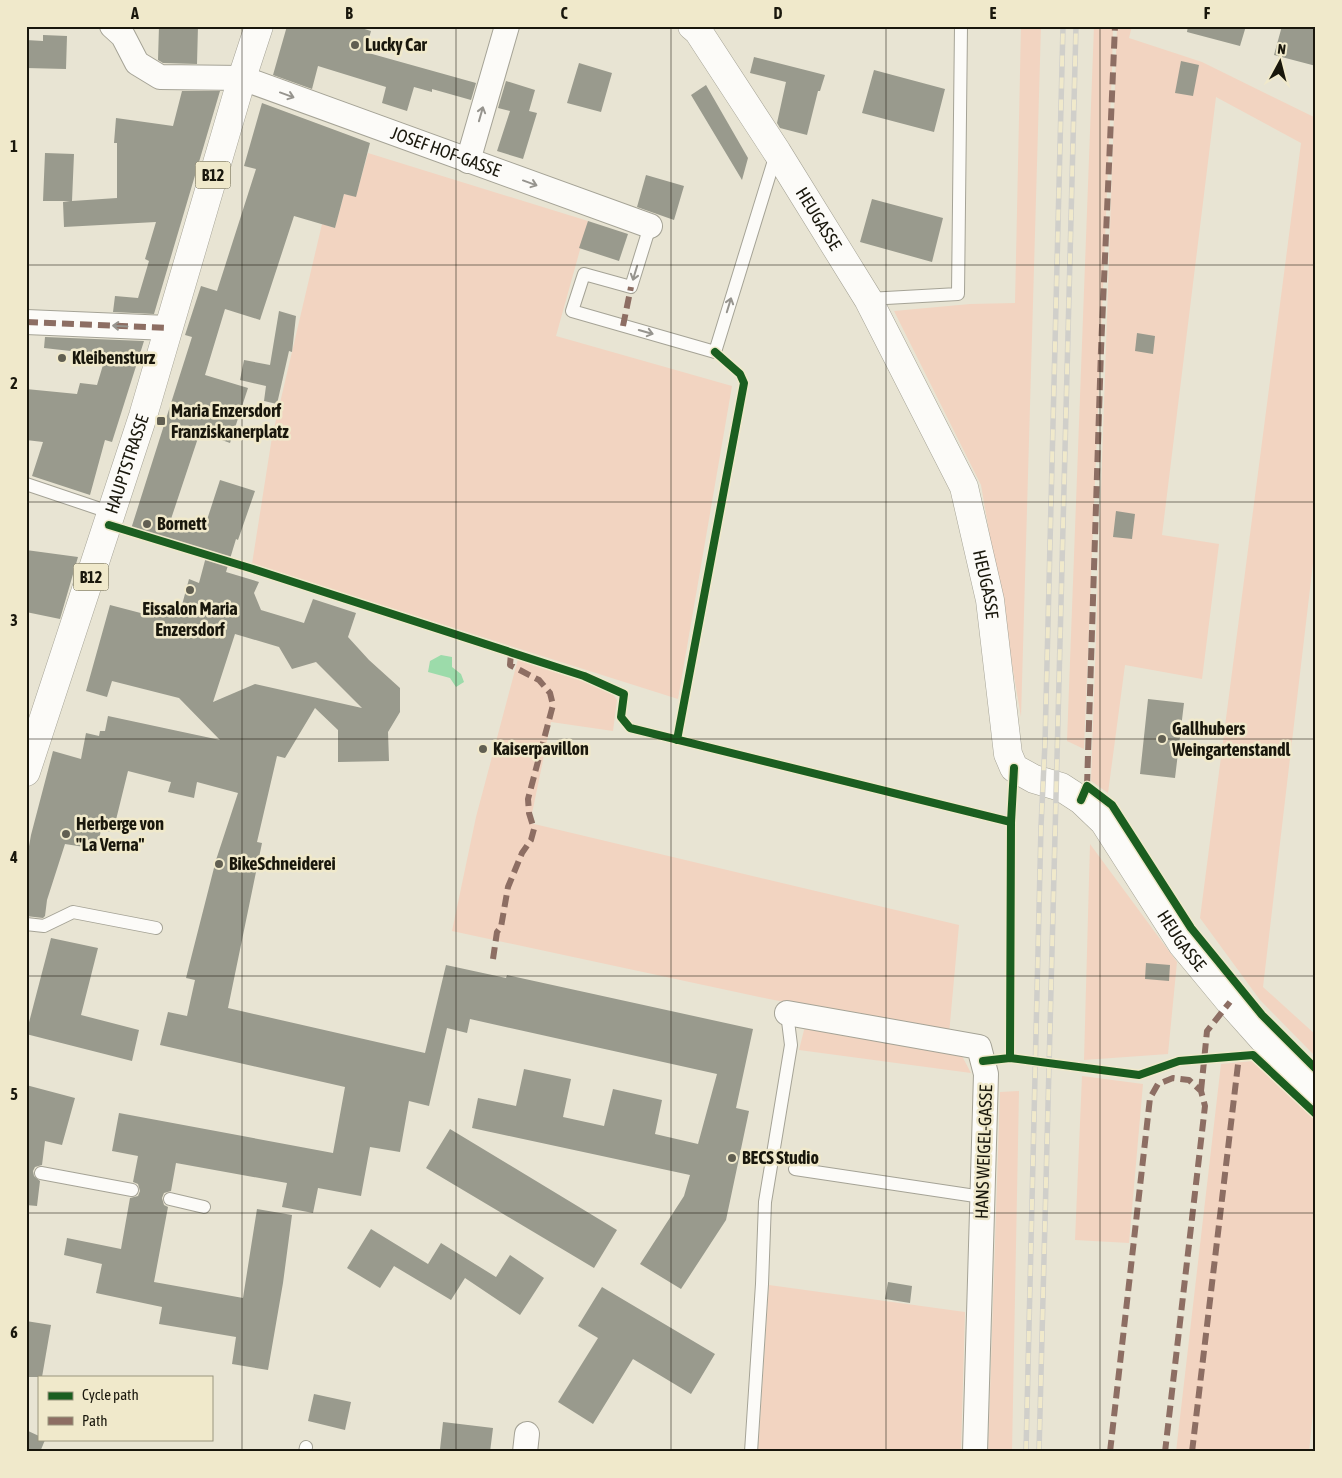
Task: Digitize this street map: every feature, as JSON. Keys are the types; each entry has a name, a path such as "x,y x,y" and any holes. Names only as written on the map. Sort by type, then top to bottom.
{"street":[{"name":"B12","path":"168,328 258,26"},
{"path":"468,161 507,26"},
{"name":"HEUGASSE","path":"692,26 698,31 777,152 868,299 964,487 990,600 1008,754 1014,768 1034,779 1061,787 1081,800 1104,822 1182,944 1263,1039 1316,1090"},
{"name":"JOSEF HOF-GASSE","path":"120,30 137,63 160,76 242,78 650,226"},
{"path":"26,322 168,328"},
{"name":"HAUPTSTRASSE","path":"26,772 144,416 168,328"},
{"name":"HANS WEIGEL-GASSE","path":"787,1014 979,1047 986,1074 975,1452"}],"lane":[{"path":"868,299 958,294 961,26"},
{"path":"650,226 631,287 584,274 572,311 715,352 777,152"},
{"path":"26,484 112,513"},
{"path":"26,924 44,926 73,912 156,928"},
{"path":"751,1452 762,1284 765,1202 791,1045 787,1014"},
{"path":"795,1169 982,1197"},
{"path":"41,1174 132,1190"},
{"path":"170,1198 204,1207"}],"shaded area":[{"path":"1021,26 1041,26 1021,717 981,485 894,311 970,304 1015,303"},
{"path":"1094,26 1113,26 1084,749 1067,741"},
{"path":"1117,26 1132,26 1129,38 1202,62 1316,118 1316,538 1263,987 1316,1035 1316,1057 1260,1000 1200,918 1301,143 1216,97 1162,535 1219,544 1202,679 1125,665 1108,793 1091,781"},
{"path":"368,153 588,221 556,336 732,386 678,699 252,564 272,437 322,224 335,228 344,194 356,196"},
{"path":"441,655 452,657 452,667 461,674 464,682 456,687 450,678 428,672 430,661"},
{"path":"518,659 610,690 617,700 613,731 551,722 530,823 959,925 949,1034 769,999 452,931 476,817"},
{"path":"1090,844 1177,962 1168,1054 1084,1060"},
{"path":"806,1022 962,1056 971,1073 799,1050"},
{"path":"1253,1061 1316,1119 1316,1383 1309,1452 1176,1452 1221,1064"},
{"path":"1082,1076 1143,1084 1129,1243 1075,1240"},
{"path":"1019,1091 1012,1452 988,1452 1000,1092"},
{"path":"769,1285 965,1312 961,1452 778,1452 758,1450"}],"building":[{"path":"159,26 198,26 197,64 163,63 158,60"},
{"path":"287,26 355,26 371,31 365,52 476,83 471,100 432,89 432,92 414,87 407,111 382,103 386,87 318,66 312,89 273,75"},
{"path":"1188,26 1246,26 1240,46 1187,32"},
{"path":"1282,26 1316,26 1316,66 1274,55"},
{"path":"43,35 67,36 66,69 26,68 26,40 43,41"},
{"path":"754,57 825,75 820,91 818,91 807,135 780,128 777,123 786,82 750,73"},
{"path":"1181,61 1199,65 1193,96 1175,93"},
{"path":"579,63 612,73 601,112 567,103"},
{"path":"874,70 945,89 934,132 862,113"},
{"path":"506,81 535,90 529,111 537,113 523,159 497,151 510,111 498,108"},
{"path":"706,85 748,158 742,180 691,95"},
{"path":"182,91 220,91 154,314 113,312 115,296 138,298 149,261 145,259 156,222 64,227 63,202 70,201 43,201 45,153 74,154 72,201 117,198 117,143 114,143 116,118 173,126"},
{"path":"262,103 370,143 356,197 344,194 335,228 294,216 260,320 225,309 205,375 248,388 230,443 200,432 171,519 204,529 220,480 255,491 238,540 236,539 226,572 259,582 254,593 261,610 304,623 313,599 356,613 348,637 369,660 400,688 400,712 388,732 389,761 338,762 338,730 315,708 285,758 277,756 257,842 262,843 228,1008 425,1053 446,965 506,978 507,975 753,1029 736,1108 749,1111 726,1220 681,1289 640,1264 684,1196 690,1175 472,1128 478,1098 516,1106 524,1069 571,1079 563,1117 604,1126 613,1089 662,1100 655,1134 698,1144 717,1074 470,1019 467,1033 447,1028 429,1106 409,1101 400,1152 370,1147 361,1196 318,1188 313,1213 282,1207 287,1183 176,1163 171,1191 164,1193 162,1198 164,1205 168,1207 154,1282 243,1298 257,1209 292,1215 283,1283 268,1370 232,1364 236,1337 159,1324 162,1307 96,1293 102,1264 64,1255 67,1238 121,1249 130,1198 138,1196 140,1191 138,1184 133,1182 138,1156 112,1151 119,1113 333,1153 345,1087 160,1045 168,1012 187,1016 195,980 186,978 216,860 238,793 197,782 194,798 168,792 171,782 128,771 113,832 101,830 97,849 65,844 47,900 45,916 43,918 26,916 26,863 31,835 53,751 81,759 86,733 99,736 100,731 105,731 108,716 220,740 179,698 112,681 107,697 86,691 110,605 156,617 158,610 179,616 189,579 199,583 207,553 131,529 192,337 185,335 201,286 217,291 256,169 244,166","holes":["235,634 279,647 292,669 316,662 362,708 255,684 213,702"]},
{"path":"646,175 684,186 674,220 637,207"},
{"path":"872,199 943,218 932,262 860,242"},
{"path":"588,221 628,234 619,261 579,248"},
{"path":"279,311 296,316 292,352 289,351 277,404 264,401 266,386 240,380 244,360 270,365"},
{"path":"1137,333 1155,336 1153,354 1135,351"},
{"path":"45,337 144,341 112,442 105,440 90,495 32,476 43,442 26,440 26,389 77,394 80,383 97,385 106,355 44,348"},
{"path":"1116,511 1135,514 1132,539 1113,537"},
{"path":"26,550 78,557 60,619 26,612"},
{"name":"Gallhubers Weingartenstandl","path":"1148,699 1184,703 1175,778 1140,774"},
{"path":"51,938 98,948 81,1015 139,1030 132,1061 26,1034"},
{"path":"1146,963 1170,965 1169,981 1145,979"},
{"path":"26,1085 75,1098 62,1145 45,1141 42,1165 35,1167 33,1171 34,1176 40,1181 37,1206 26,1205"},
{"path":"450,1129 617,1230 594,1268 426,1168"},
{"path":"371,1229 428,1264 441,1243 496,1277 510,1255 544,1278 520,1315 465,1278 451,1300 394,1266 380,1288 347,1268"},
{"path":"888,1282 912,1286 910,1303 885,1299"},
{"path":"602,1287 715,1354 691,1394 633,1359 593,1424 558,1402 598,1338 578,1326"},
{"path":"26,1321 51,1325 42,1376 26,1377"},
{"path":"314,1394 351,1402 345,1430 308,1421"},
{"path":"443,1422 493,1428 490,1452 459,1452 440,1449"},
{"path":"26,1430 38,1436 38,1440 45,1440 40,1452 26,1452"}],"railway":[{"path":"1026,1452 1063,26"},
{"path":"1039,1452 1076,26"}],"marked path":[{"path":"1087,786 1101,350 1115,26"},
{"path":"623,326 631,287"},
{"path":"26,322 168,328"},
{"path":"493,959 497,932 501,927 508,887 522,853 531,840 534,829 529,813 528,799 553,705 550,693 539,680 510,665 511,653"},
{"path":"1201,1091 1207,1031 1230,1002"},
{"path":"1192,1452 1239,1056"},
{"path":"1110,1452 1150,1098 1158,1084 1173,1078 1189,1080 1201,1091 1205,1106 1165,1452"}],"cycle path":[{"path":"677,740 744,383 740,374 715,352"},
{"path":"109,525 253,569 584,676 624,694 621,717 630,728 1011,822"},
{"path":"1010,1058 1011,822 1014,768"},
{"path":"1081,800 1087,786 1112,805 1191,928 1262,1015 1316,1069"},
{"path":"983,1061 1010,1058 1139,1075 1179,1061 1253,1055 1316,1114"}],"place":[{"name":"Lucky Car","path":"355,45"},
{"name":"Kleibensturz","path":"62,358"},
{"name":"Maria Enzersdorf Franziskanerplatz","path":"161,421"},
{"name":"Bornett","path":"147,524"},
{"name":"Eissalon Maria Enzersdorf","path":"190,590"},
{"name":"Gallhubers Weingartenstandl","path":"1162,739"},
{"name":"Kaiserpavillon","path":"483,749"},
{"name":"Herberge von \"La Verna\"","path":"66,834"},
{"name":"BikeSchneiderei","path":"219,864"},
{"name":"BECS Studio","path":"732,1158"}]}
